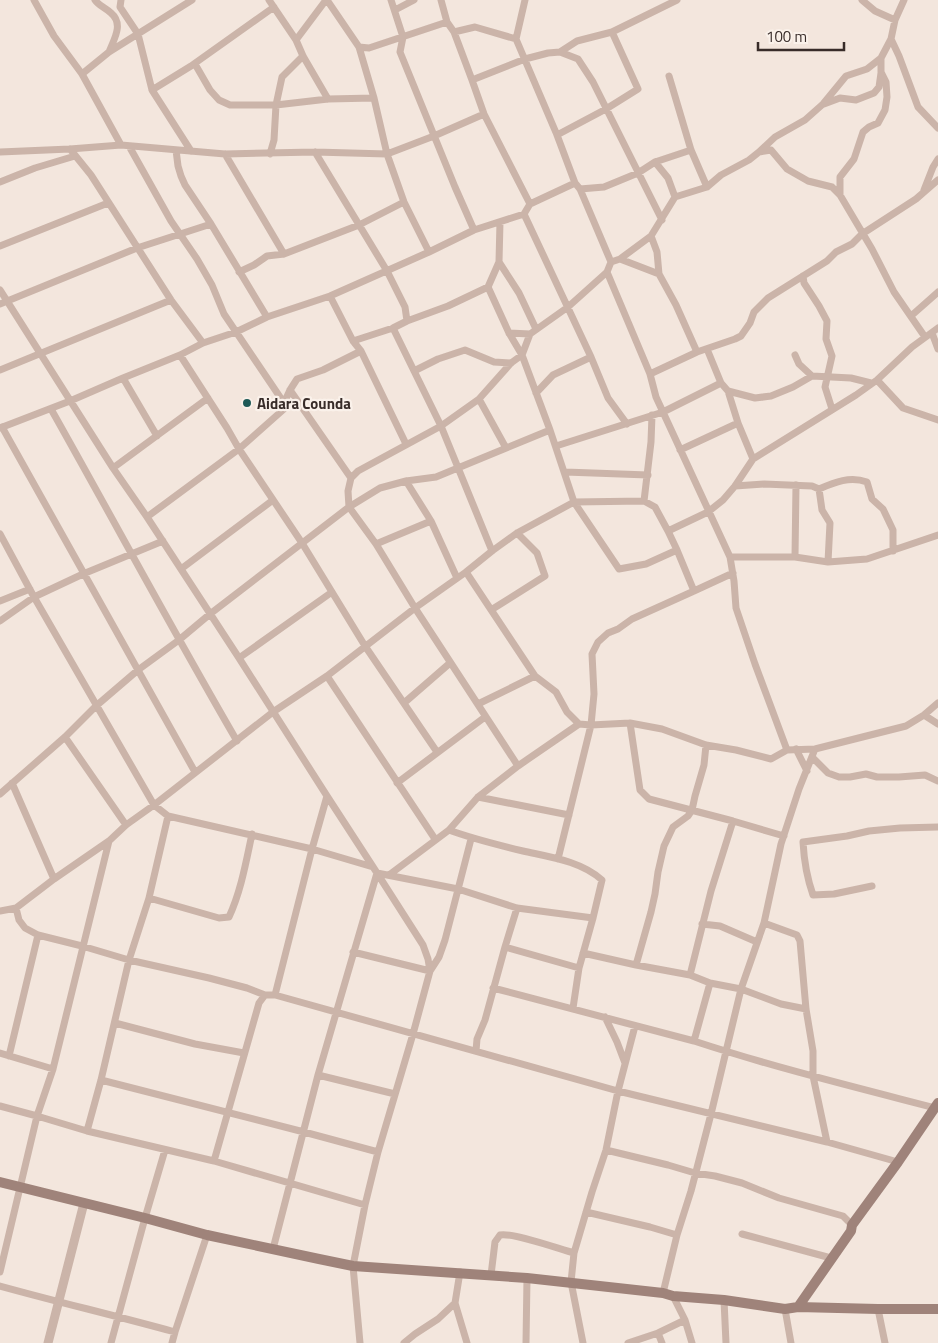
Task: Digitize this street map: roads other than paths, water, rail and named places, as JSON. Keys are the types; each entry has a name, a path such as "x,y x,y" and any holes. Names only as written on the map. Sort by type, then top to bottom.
{"main road":[{"path":"798,1306 851,1231 852,1224 898,1162 936,1106"},
{"path":"0,1182 207,1235 353,1266 460,1272 571,1282 785,1309 798,1306 938,1309"}],"street":[{"path":"34,0 54,36 82,74 212,285 224,314 284,403"},
{"path":"95,0 113,14 117,22 118,30 109,52"},
{"path":"120,0 120,7 138,34 152,90 190,151"},
{"path":"82,74 109,52 192,0"},
{"path":"269,0 296,40 328,99"},
{"path":"296,40 326,0 359,47 374,98 387,154 404,202 429,252"},
{"path":"390,0 403,37 400,52 474,230"},
{"path":"395,10 414,0"},
{"path":"441,0 447,22 454,32 484,114 530,204"},
{"path":"518,766 450,663 376,544 349,507 348,491 351,478 358,471 440,426 479,399 511,364 522,355 530,334 568,306 608,272 611,262 580,189 575,183 557,135 516,39 525,0"},
{"path":"560,52 577,41 612,32 677,0"},
{"path":"862,0 875,11 895,20"},
{"path":"611,262 620,259 650,236 675,197 707,187 721,175 749,160 775,137 804,120 823,104 846,76 867,69 881,58 891,38 895,20 904,0"},
{"path":"152,90 195,64 274,7"},
{"path":"359,47 369,48 447,22"},
{"path":"454,32 475,28 516,39"},
{"path":"557,135 606,109 638,89 612,32"},
{"path":"891,38 918,107 938,128"},
{"path":"472,80 548,52 560,52 578,59 593,82 662,220"},
{"path":"270,154 274,140 276,105 282,77 303,56"},
{"path":"823,104 840,98 856,100 874,93 879,87 881,58"},
{"path":"195,64 210,90 219,100 230,104 276,105 328,99 374,98"},
{"path":"840,195 840,177 854,159 863,132 878,123 885,110 887,97 886,82 881,72"},
{"path":"669,76 691,150 707,187"},
{"path":"0,152 125,145 225,154 315,152 387,154 484,114"},
{"path":"70,149 91,175 171,300 203,343"},
{"path":"176,150 181,176 267,317"},
{"path":"580,189 604,187 638,173 655,162 691,150"},
{"path":"759,152 770,150 787,169 808,181 832,188 840,195 872,249 894,292 911,316 932,333 938,349"},
{"path":"315,152 388,271 405,307 407,321"},
{"path":"225,154 284,254"},
{"path":"0,182 35,168 75,156"},
{"path":"924,193 933,167 938,159"},
{"path":"655,162 668,178 675,197"},
{"path":"650,374 697,352 741,336 750,323 754,312 768,298 827,261 836,252 852,244 862,234 924,193 938,180"},
{"path":"195,772 1,428 180,355 203,343 236,332 267,317 330,296 474,230 524,214 530,204 575,183"},
{"path":"239,272 267,256 284,254 359,225 404,202"},
{"path":"0,246 108,203"},
{"path":"524,214 568,306 608,398 627,424"},
{"path":"353,341 393,328 448,306 488,287 499,262 500,222"},
{"path":"3,302 137,248 211,224"},
{"path":"650,236 657,252 658,274 676,305 697,352"},
{"path":"620,259 658,274"},
{"path":"499,262 519,293 536,329"},
{"path":"608,272 650,374 656,397 730,557 736,608 787,750"},
{"path":"803,276 804,283 826,321 826,339 832,356 825,387 832,409"},
{"path":"488,287 509,333 522,355 556,446 574,502 619,569 646,564 677,550"},
{"path":"0,290 3,302 40,354 113,468 148,517 375,870 422,945 428,959 430,971"},
{"path":"911,316 938,292"},
{"path":"330,296 353,341 361,351 406,444"},
{"path":"0,370 171,300"},
{"path":"393,328 440,426 492,551"},
{"path":"509,333 530,334"},
{"path":"668,530 708,512 724,500 753,459 856,395 912,347 932,333"},
{"path":"707,349 721,383 728,391 738,424 753,459"},
{"path":"414,371 438,359 465,350 494,362 511,364"},
{"path":"148,517 239,449 284,410 284,403 297,379 324,370 361,351"},
{"path":"180,355 239,449 302,543 365,646 437,752"},
{"path":"795,355 799,364 812,376"},
{"path":"536,393 553,375 591,357"},
{"path":"728,391 756,398 771,396 812,376 874,381 903,408 938,420"},
{"path":"123,378 157,436"},
{"path":"556,446 663,412 721,383"},
{"path":"290,390 351,478"},
{"path":"113,468 208,398"},
{"path":"479,399 506,448"},
{"path":"50,409 237,741"},
{"path":"644,501 648,475 652,415"},
{"path":"680,450 738,424"},
{"path":"0,794 138,670 349,507 380,488 436,476 550,430"},
{"path":"565,472 648,475"},
{"path":"735,486 764,484 796,485 812,486 819,489 839,480 859,479 867,482 872,499 883,509 893,530 893,551"},
{"path":"406,481 431,521 457,578"},
{"path":"794,557 796,485"},
{"path":"819,489 822,510 830,523 828,562"},
{"path":"181,569 273,500"},
{"path":"0,920 1,911 16,908 109,841 126,825 273,712 327,676 492,551 517,533 574,502 644,501 655,507 668,530 694,590"},
{"path":"376,544 431,521"},
{"path":"491,610 545,576 537,553 517,533"},
{"path":"0,534 30,590 154,805 168,816 312,849 389,875 458,889 517,908 593,918"},
{"path":"730,557 794,557 828,562 867,558 938,535"},
{"path":"0,621 34,597 83,574 163,542"},
{"path":"466,572 535,676 556,692 567,712 579,724"},
{"path":"558,859 591,725 594,694 592,654 598,642 608,633 618,629 632,619 733,573"},
{"path":"0,602 30,590"},
{"path":"239,658 332,592"},
{"path":"404,703 450,663"},
{"path":"327,676 435,839"},
{"path":"478,704 535,676"},
{"path":"389,875 448,830 478,797 518,766 579,724 630,723 662,730 706,745 736,750 771,760 787,750 814,749 906,726 938,704"},
{"path":"924,715 938,724"},
{"path":"397,783 485,717"},
{"path":"630,723 640,790 649,799 784,836"},
{"path":"64,736 126,825"},
{"path":"636,965 651,912 664,846 673,827 688,816 692,810 704,765 706,745"},
{"path":"796,749 807,771"},
{"path":"692,1343 685,1320 668,1294 677,1235 711,1114 741,989 764,923 784,836 814,749"},
{"path":"812,757 828,773 840,777 850,778 866,774 877,777 899,778 925,775 938,781"},
{"path":"12,783 54,879"},
{"path":"275,995 327,796"},
{"path":"478,797 569,815"},
{"path":"88,1132 129,960 149,898 168,816"},
{"path":"690,975 711,891 733,821"},
{"path":"872,886 834,894 813,895 809,884 803,842 869,831 938,827"},
{"path":"448,830 471,838 558,859 594,873 602,880 579,968 573,1008"},
{"path":"149,898 219,918 229,917 235,904 252,834"},
{"path":"360,1343 353,1266 364,1205 430,971 439,957 445,940 471,838"},
{"path":"0,1272 19,1187 37,1116 53,1069 109,841"},
{"path":"273,1249 318,1075 375,870"},
{"path":"16,908 19,920 25,928 38,935 129,960 247,988 265,995 275,995 618,1091 827,1142 898,1162"},
{"path":"476,1051 477,1039 485,1020 504,947 517,908"},
{"path":"764,923 797,935 800,941 806,1009 813,1051 813,1076 827,1142"},
{"path":"702,924 720,926 757,942"},
{"path":"9,1056 38,935"},
{"path":"504,947 579,968"},
{"path":"353,952 430,971"},
{"path":"583,953 690,975 710,983 741,989 781,1004 806,1009"},
{"path":"694,1040 710,983"},
{"path":"247,988 259,1003"},
{"path":"493,988 694,1040 813,1076 936,1106"},
{"path":"214,1161 259,1003 265,995"},
{"path":"604,1017 625,1063"},
{"path":"115,1023 195,1044 244,1053"},
{"path":"583,1343 571,1282 574,1253 606,1150 618,1091 635,1026"},
{"path":"0,1053 53,1069"},
{"path":"318,1075 394,1094"},
{"path":"101,1080 378,1152"},
{"path":"0,1106 88,1132 214,1161 364,1205"},
{"path":"111,1343 165,1150"},
{"path":"606,1150 742,1183 779,1198 843,1216 852,1224"},
{"path":"48,1343 84,1203"},
{"path":"586,1212 677,1235"},
{"path":"491,1275 495,1242 500,1235 505,1234 574,1253"},
{"path":"742,1234 831,1258"},
{"path":"172,1343 207,1235"},
{"path":"460,1272 455,1303 467,1343"},
{"path":"526,1343 527,1278"},
{"path":"0,1286 175,1332"},
{"path":"724,1300 726,1343"},
{"path":"404,1343 414,1334 438,1319 455,1303"},
{"path":"785,1309 791,1343"},
{"path":"878,1309 886,1343"},
{"path":"632,1342 658,1333 685,1320"},
{"path":"460,1343 463,1332"},
{"path":"658,1333 662,1343"}],"place":[{"name":"Aidara Counda","path":"247,403"}]}
